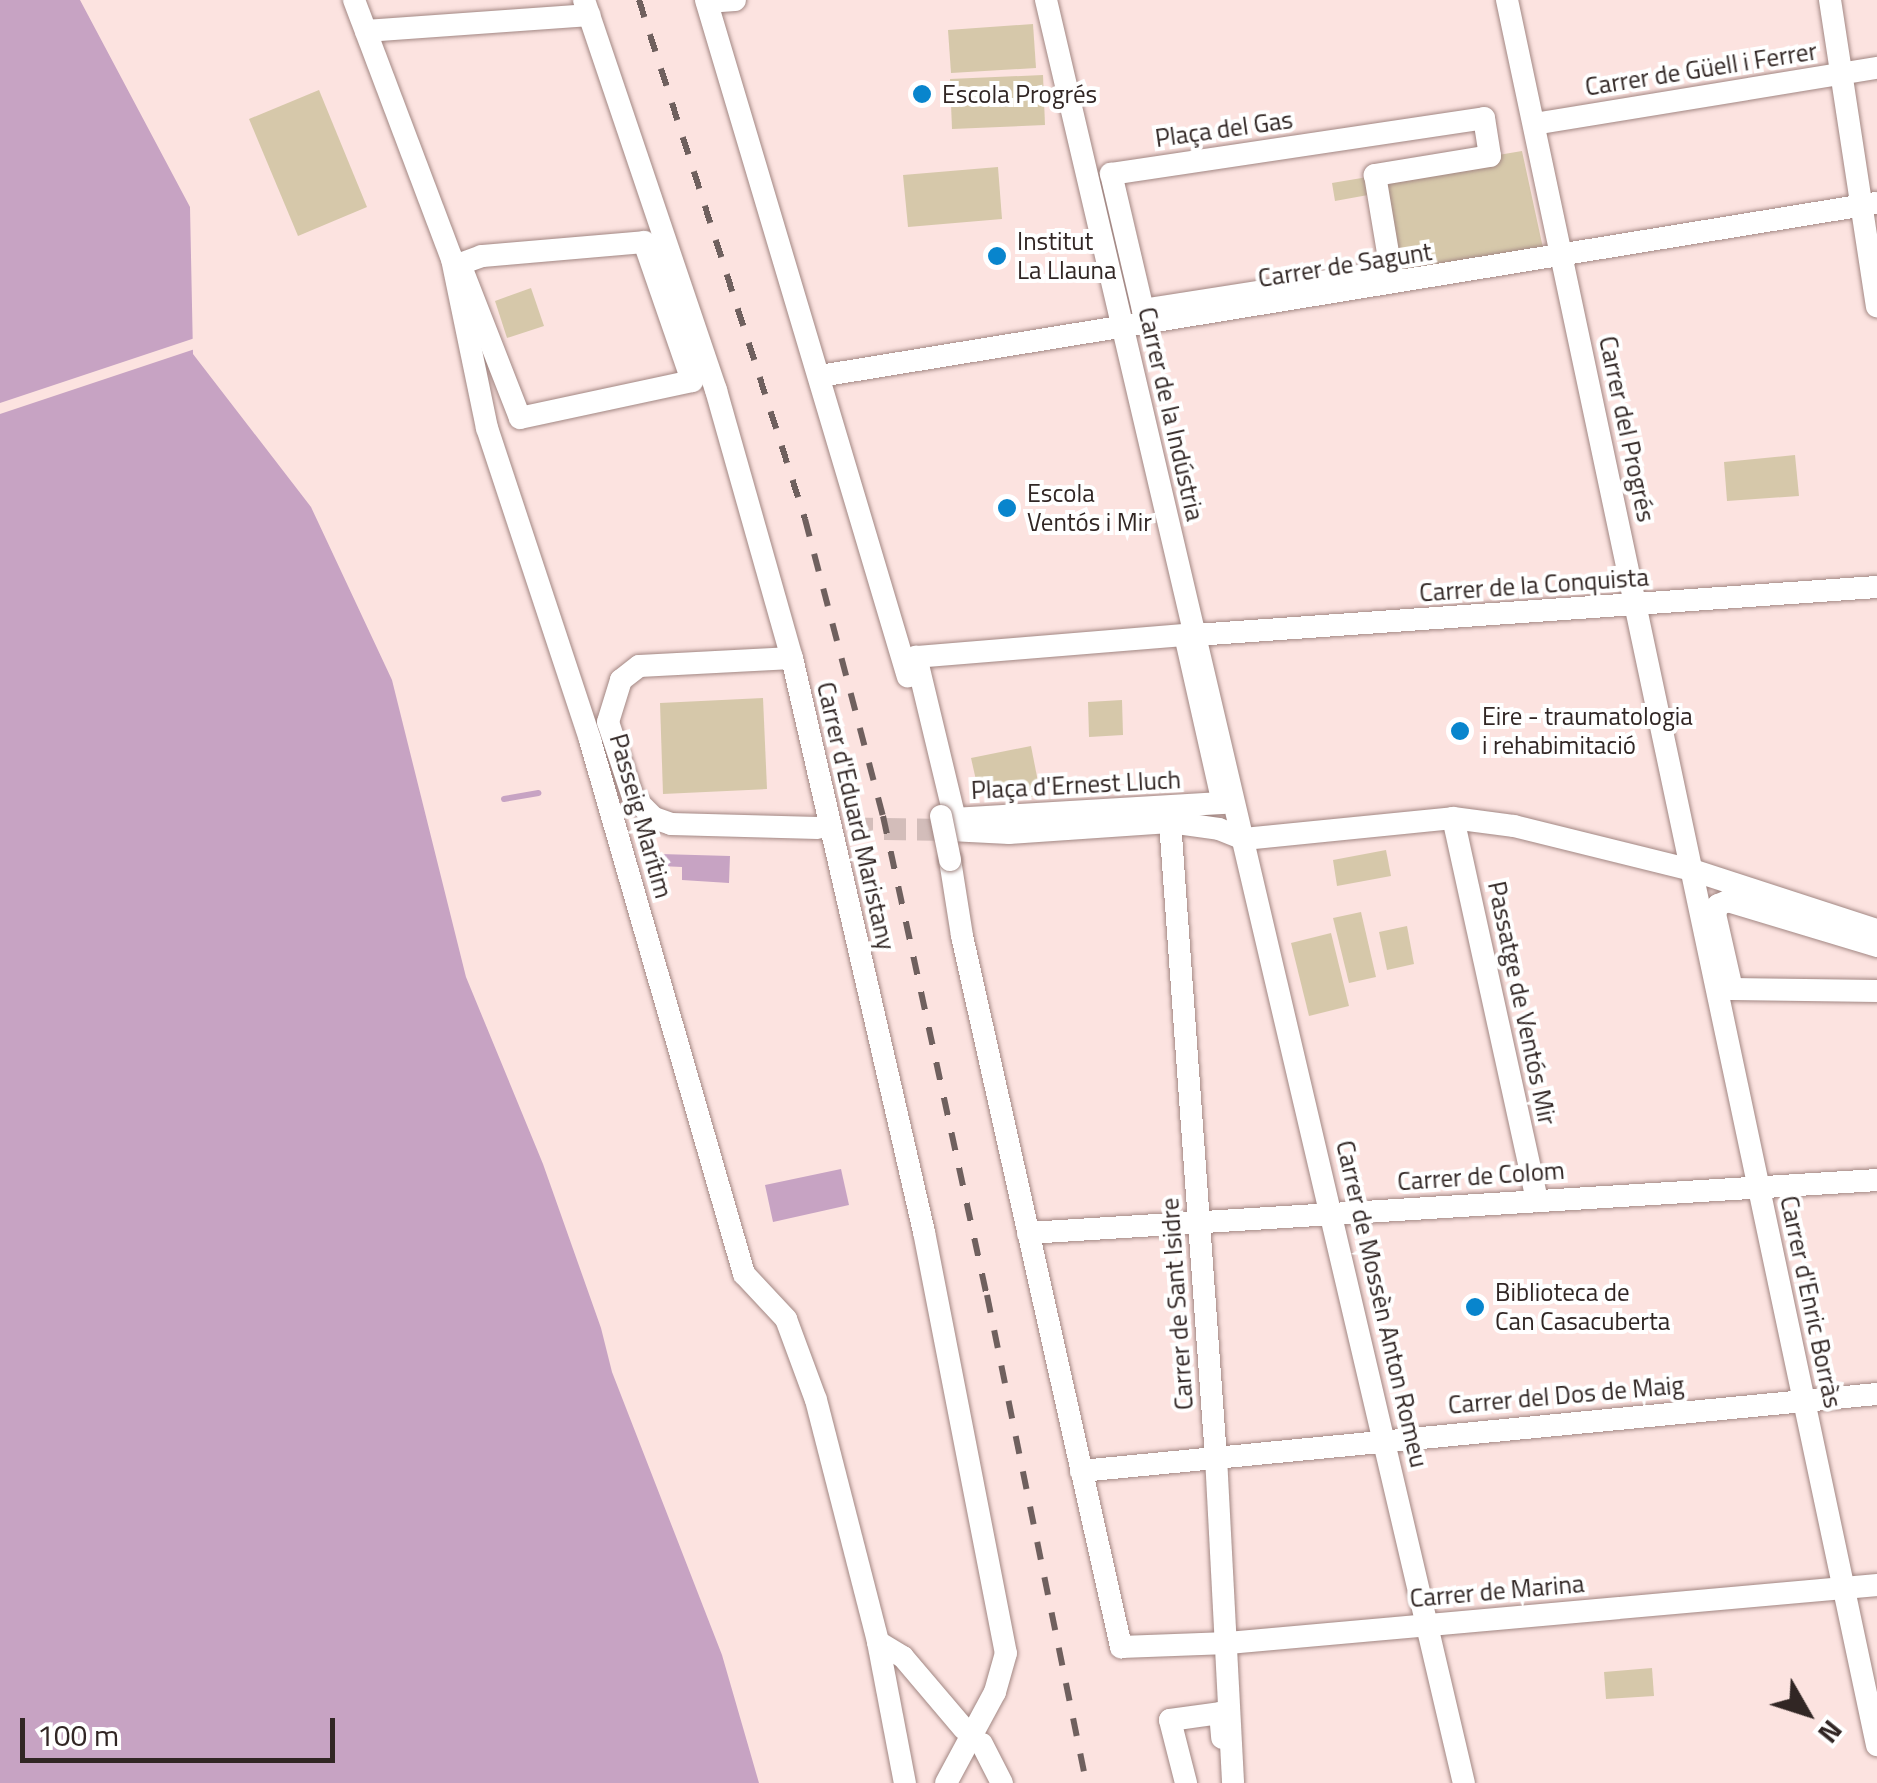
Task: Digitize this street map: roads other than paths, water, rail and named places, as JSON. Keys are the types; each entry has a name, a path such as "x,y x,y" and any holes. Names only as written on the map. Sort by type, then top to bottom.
{"street":[{"name":"Passeig Marítim","path":"354,0 452,259 487,428 590,740 744,1274 754,1290 786,1320 816,1400 878,1642 905,1783"},
{"path":"735,0 706,1 901,645 945,823 962,936 1081,1471"},
{"name":"Carrer de la Indústria","path":"1046,0 1124,328 1190,635 1244,839"},
{"name":"Carrer del Progrés","path":"1507,0 1692,870"},
{"path":"1830,0 1869,205 1877,306"},
{"path":"366,32 586,8"},
{"name":"Carrer d'Eduard Maristany","path":"586,8 716,390 792,658 924,1232 1006,1661 996,1692 946,1783"},
{"name":"Carrer de Güell i Ferrer","path":"1534,124 1877,68"},
{"name":"Plaça del Gas","path":"1484,118 1490,156 1376,175 1392,271 1143,310 1111,174 1484,118"},
{"name":"Carrer de Sagunt","path":"820,376 1869,205"},
{"path":"644,242 692,380 520,418 460,264 482,256 644,242"},
{"name":"Carrer de la Conquista","path":"1190,635 1877,588"},
{"name":"Plaça d'Ernest Lluch","path":"1190,635 1223,804 956,819 916,657 1190,635"},
{"path":"792,658 639,666 620,680 608,722 633,797 654,818 671,824 818,828"},
{"path":"945,823 1009,834 1170,822 1218,829 1244,839 1453,818 1514,826 1692,870 1877,930"},
{"name":"Passatge de Ventós Mir","path":"1453,818 1537,1200"},
{"name":"Carrer de Sant Isidre","path":"1170,822 1216,1457 1234,1783"},
{"name":"Carrer de Mossèn Anton Romeu","path":"1244,839 1464,1783"},
{"name":"Carrer d'Enric Borràs","path":"1692,870 1877,1745"},
{"path":"1877,946 1728,901 1718,905 1714,914 1732,989 1877,991"},
{"name":"Carrer de Colom","path":"1028,1233 1877,1180"},
{"name":"Carrer del Dos de Maig","path":"1081,1471 1877,1394"},
{"name":"Carrer de Marina","path":"1081,1471 1121,1647 1228,1643 1877,1585"},
{"path":"878,1642 903,1657 973,1737 1002,1783"},
{"path":"1186,1783 1170,1720 1220,1714 1226,1783"},
{"name":"Passeig Marítim","path":"893,1783 897,1738"}],"waterway":[{"path":"504,799 538,793"}],"tunnel":[{"path":"818,828 950,830"}],"railway":[{"path":"639,0 805,519 883,816 987,1295 1086,1783"}],"place":[{"name":"Escola Progrés","path":"922,94"},
{"name":"Institut La Llauna","path":"997,256"},
{"name":"Escola Ventós i Mir","path":"1007,508"},
{"name":"Eire - traumatologia i rehabimitació","path":"1460,731"},
{"name":"Biblioteca de Can Casacuberta","path":"1475,1307"}]}
